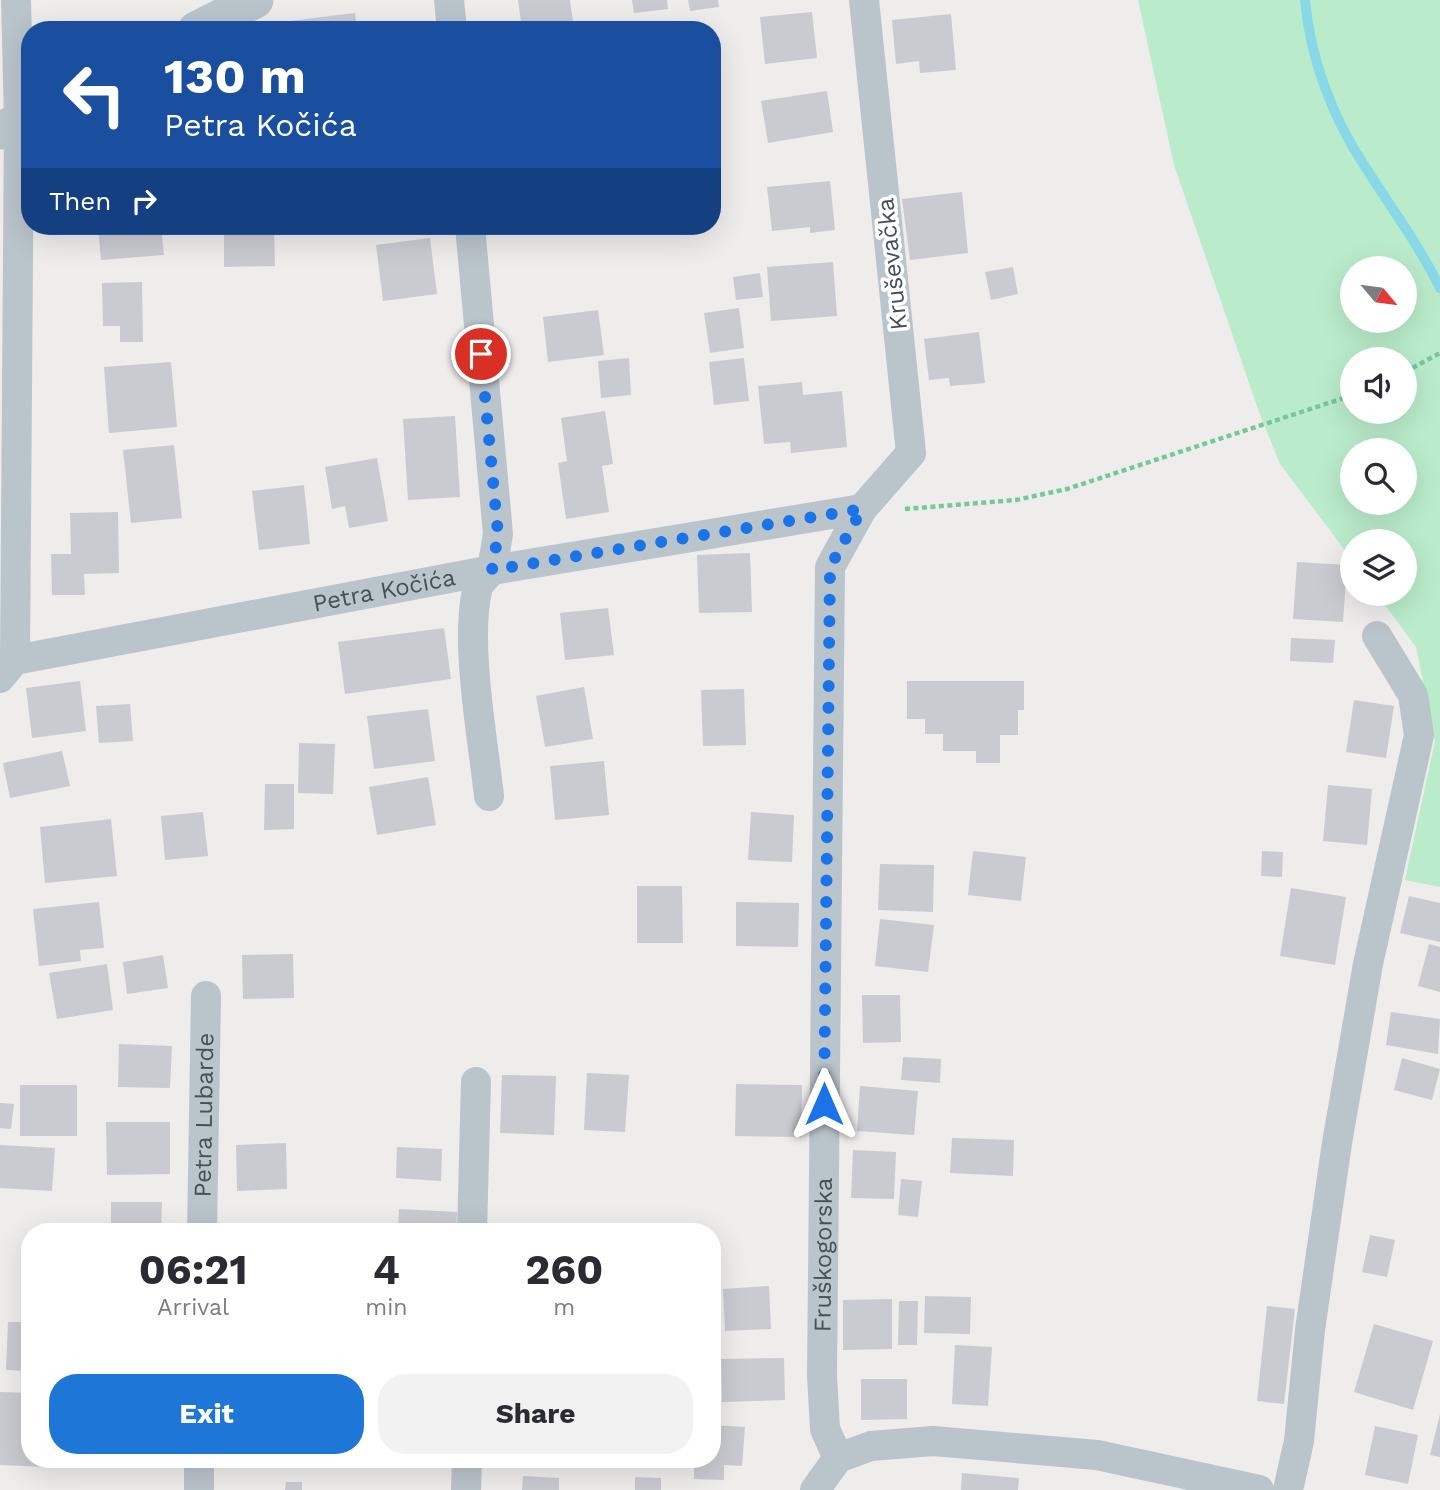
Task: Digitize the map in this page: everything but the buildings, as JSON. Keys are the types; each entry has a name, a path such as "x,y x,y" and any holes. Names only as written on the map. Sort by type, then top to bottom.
{"street":[{"path":"7,669 16,0"},
{"path":"214,21 255,0"},
{"path":"449,0 451,21"},
{"name":"Kruševačka","path":"862,509 911,453 864,0"},
{"path":"471,235 498,534 492,570 477,588 475,617 475,660 489,796"},
{"name":"Petra Kočića","path":"7,669 492,570 862,509"},
{"name":"Fruškogorska","path":"838,1458 825,1429 822,1376 830,567 862,509"},
{"path":"1288,1490 1299,1441 1310,1331 1344,1101 1368,964 1419,736 1413,695 1377,636"},
{"name":"Petra Lubarde","path":"202,1223 206,996"},
{"path":"472,1223 476,1082"},
{"path":"816,1490 838,1458 871,1446 933,1441 1097,1455 1259,1490"},
{"path":"199,1468 199,1490"},
{"path":"466,1490 467,1468"}],"path":[{"path":"1417,365 1440,353"},
{"path":"862,509 883,511 1016,500 1067,489 1340,399"}],"green space":[{"path":"1138,0 1440,0 1440,887 1405,880 1435,741 1416,647 1386,606 1417,606 1417,529 1340,529 1340,544 1280,464 1259,412 1174,165"}],"waterway":[{"path":"1305,0 1317,65 1342,127 1414,241 1440,288"}],"route":[{"path":"481,354 498,534 492,570 862,509 830,567 824,1104"}]}
